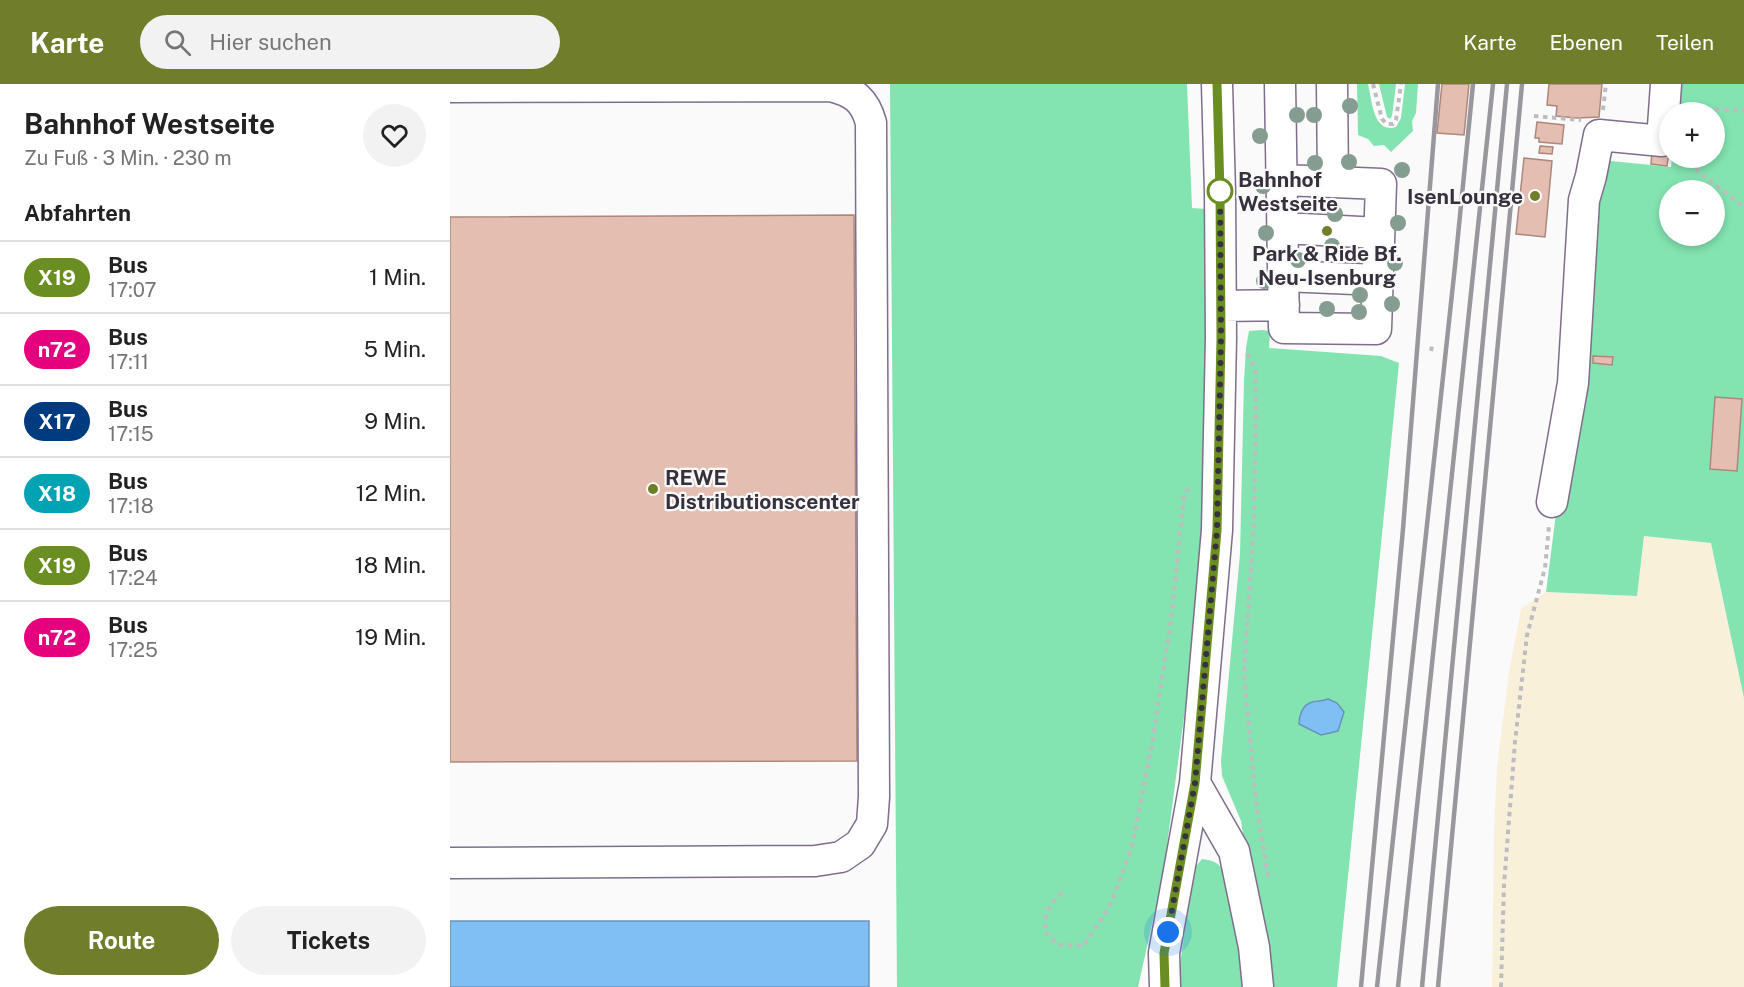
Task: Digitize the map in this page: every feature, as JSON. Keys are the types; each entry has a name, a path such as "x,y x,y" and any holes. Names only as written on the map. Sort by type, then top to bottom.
{"street":[{"path":"1165,987 1164,953 1195,783 1217,530 1221,338 1217,84"},
{"path":"1280,84 1284,328 1376,329 1381,184 1282,180"},
{"path":"1332,84 1333,182"},
{"path":"450,87 831,86 852,94 868,111 871,123 874,796 872,824 860,844 841,857 824,860 450,862"},
{"path":"1552,502 1573,383 1584,200 1599,135 1659,147"},
{"path":"1283,228 1379,233"},
{"path":"1220,300 1378,280"},
{"path":"1195,783 1234,851 1254,947 1258,987"},
{"path":"1150,987 1164,953"}],"path":[{"path":"1373,84 1382,119 1387,124 1393,124 1396,120 1401,84"},
{"path":"1665,94 1744,111"},
{"path":"1534,116 1591,121"},
{"path":"1695,168 1744,207"},
{"path":"1221,338 1240,338 1255,369 1254,520 1244,674 1256,802 1269,883"},
{"path":"1062,893 1050,904 1046,915 1045,932 1057,944 1083,946 1109,908 1131,850 1152,744 1171,620 1184,496 1187,490 1199,486"},
{"path":"1501,987 1504,885 1519,706 1527,635 1545,568 1552,502"}],"shaded area":[{"path":"1644,536 1711,543 1744,698 1744,987 1492,987 1497,767 1509,672 1521,609 1546,592 1637,596"}],"green space":[{"path":"890,84 1187,84 1192,208 1206,209 1208,356 1203,523 1190,672 1163,875 1138,987 897,987"},
{"path":"1357,84 1368,84 1378,121 1388,128 1396,127 1401,118 1405,84 1418,84 1416,113 1412,121 1413,131 1391,152 1384,145 1374,146 1368,139 1358,135"},
{"path":"1379,84 1396,84 1390,119 1387,117"},
{"path":"1679,84 1744,84 1744,698 1711,543 1644,536 1637,596 1546,592 1601,160 1659,166 1659,168 1725,168 1725,102 1677,102"},
{"path":"1249,331 1270,331 1269,348 1381,356 1399,363 1337,987 1265,987 1241,821 1222,776 1221,761 1240,554 1246,348"},
{"path":"1202,859 1220,866 1229,884 1245,987 1177,987 1193,870"}],"water":[{"path":"1328,699 1337,703 1344,712 1338,731 1321,735 1299,724 1303,708 1314,701"},
{"path":"450,921 869,921 869,987 450,987"}],"building":[{"path":"1442,84 1469,84 1464,135 1437,133"},
{"path":"1549,84 1602,84 1599,117 1556,116 1557,106 1547,105"},
{"path":"1537,122 1564,125 1562,144 1539,142 1539,138 1535,138"},
{"path":"1540,146 1553,147 1552,154 1539,153"},
{"path":"1652,150 1659,151 1659,165 1651,164"},
{"path":"1524,158 1552,161 1545,237 1516,234"},
{"name":"REWE Distributionscenter","path":"854,215 857,761 450,762 450,217"},
{"path":"1593,356 1613,357 1612,365 1593,363"},
{"path":"1715,397 1742,399 1737,471 1710,469"}],"railway":[{"path":"1361,987 1403,529 1438,84"},
{"path":"1377,987 1473,84"},
{"path":"1398,987 1493,84"},
{"path":"1422,987 1507,84"},
{"path":"1438,987 1522,84"}],"bus line":[{"name":"X19","path":"1165,987 1164,953 1195,783 1217,530 1221,338 1217,84"}],"place":[{"name":"Bahnhof Westseite","path":"1220,191"},
{"name":"IsenLounge","path":"1535,196"},
{"name":"Park & Ride Bf. Neu-Isenburg","path":"1327,231"},
{"name":"REWE Distributionscenter","path":"653,489"}],"route":[{"path":"1168,932 1195,783 1217,530 1221,338 1220,191"}]}
